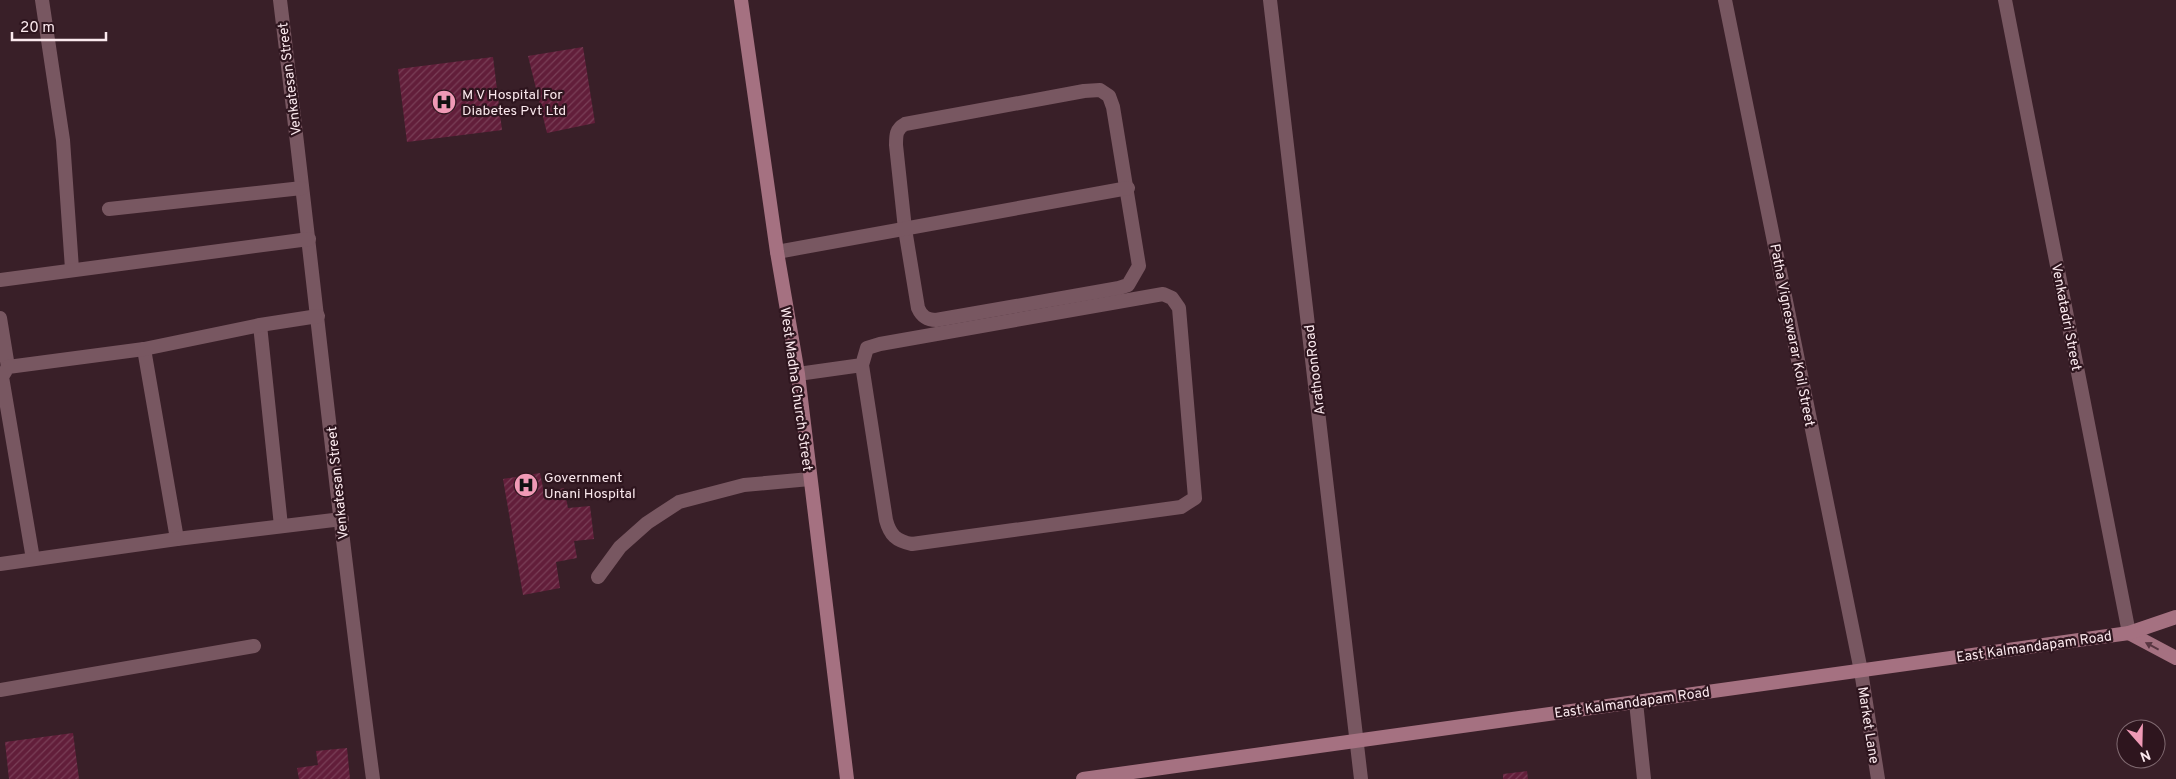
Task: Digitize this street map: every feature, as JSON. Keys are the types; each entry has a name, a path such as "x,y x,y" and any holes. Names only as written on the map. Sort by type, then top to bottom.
{"main road":[{"name":"West Madha Church Street","path":"741,0 777,252 798,374 847,779"},
{"path":"2128,633 2176,617"},
{"name":"East Kalmandapam Road","path":"1083,779 1148,774 1357,741 2128,633 2176,658"}],"street":[{"path":"42,0 63,140 72,269"},
{"name":"Venkatesan Street","path":"280,0 342,519 353,631 373,779"},
{"name":"ArathoonRoad","path":"1270,0 1362,779"},
{"name":"Patha Vigneswarar Koil Street","path":"1725,0 1861,671"},
{"name":"Venkatadri Street","path":"2005,0 2128,633"},
{"path":"1100,90 1109,96 1114,107 1139,266 1128,285 1120,288 928,320 921,315 918,308 905,229 896,134 905,124 1084,91 1100,90"},
{"path":"109,209 302,188"},
{"path":"777,252 1128,188"},
{"path":"0,280 309,239"},
{"path":"1163,294 1172,298 1179,308 1195,498 1181,508 912,544 900,542 890,533 886,520 862,366 867,348 880,344 1163,294"},
{"path":"8,367 144,349 260,325 318,316"},
{"path":"0,318 8,367 2,376 33,559"},
{"path":"260,325 281,526"},
{"path":"144,349 177,539"},
{"path":"798,374 862,366"},
{"path":"598,577 620,547 646,523 679,502 744,485 810,479"},
{"path":"0,564 177,539 342,519"},
{"path":"0,690 254,646"},
{"name":"Market Lane","path":"1861,671 1878,779"},
{"path":"1636,702 1644,779"}],"building":[{"path":"583,47 595,123 547,133 528,56"},
{"path":"493,57 502,130 407,142 398,69"},
{"path":"540,473 544,493 564,488 568,508 590,506 594,539 574,541 577,558 556,562 560,588 523,595 503,479"},
{"path":"73,733 79,779 9,779 5,742"},
{"path":"347,748 350,779 299,779 297,768 318,765 316,751"},
{"path":"1527,771 1528,779 1503,779 1503,774"}],"place":[{"name":"M V Hospital For Diabetes Pvt Ltd","path":"444,102"},
{"name":"Government Unani Hospital","path":"526,485"}]}
